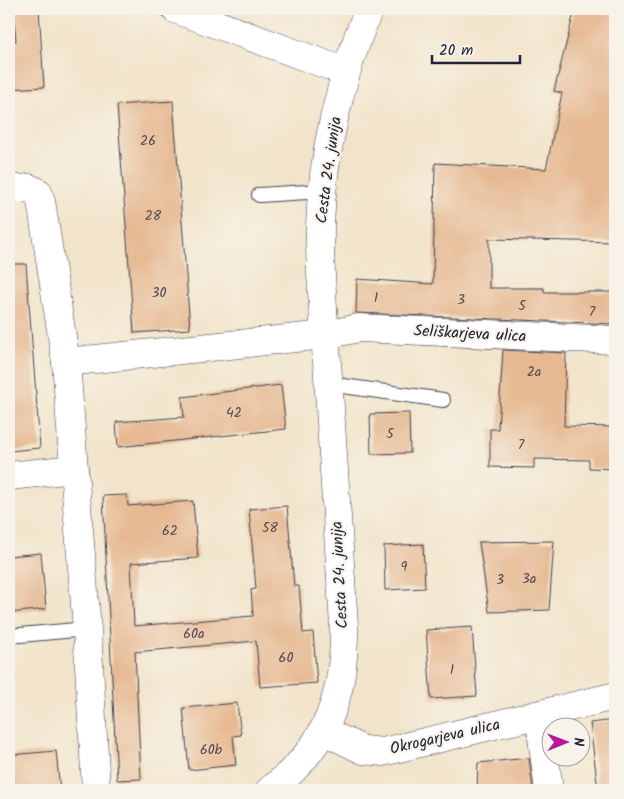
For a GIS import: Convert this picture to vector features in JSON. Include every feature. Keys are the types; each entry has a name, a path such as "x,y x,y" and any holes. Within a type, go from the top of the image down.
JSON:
{"street":[{"path":"175,9 346,72"},
{"name":"Cesta 24. junija","path":"270,790 301,764 324,731 337,698 344,647 320,226 330,141 346,72 369,9"},
{"path":"9,190 29,188 38,192 66,362 87,629 96,790"},
{"name":"Seliškarjeva ulica","path":"325,335 359,328 615,340"},
{"path":"66,362 325,335"},
{"path":"9,476 74,468"},
{"name":"Okrogarjeva ulica","path":"324,731 363,750 384,752 615,696"},
{"path":"540,715 549,790"}],"lane":[{"path":"259,195 323,191"},
{"path":"328,384 443,400"},
{"path":"9,636 87,629"}],"building":[{"path":"13,9 39,9 44,87 9,89 9,41 16,41"},
{"path":"575,9 615,9 615,242 489,239 489,288 544,288 544,292 614,292 613,324 356,313 357,279 433,284 435,163 546,169 562,93 554,91"},
{"path":"173,101 190,329 134,333 117,105"},
{"path":"9,264 26,264 40,448 9,451"},
{"path":"503,350 566,353 564,426 615,427 615,469 589,468 589,460 534,459 534,468 490,467 490,429 498,429"},
{"path":"281,385 286,429 118,447 116,422 184,417 182,397"},
{"path":"409,413 410,453 371,454 370,414"},
{"path":"127,495 128,506 193,501 198,558 131,563 134,626 253,616 251,590 256,589 249,509 287,506 294,586 299,586 303,633 313,632 317,683 260,687 256,641 135,652 141,779 117,780 103,496"},
{"path":"554,541 549,610 489,612 479,542"},
{"path":"423,544 425,588 385,590 384,546"},
{"path":"41,553 46,609 9,613 9,556"},
{"path":"472,627 477,696 431,699 426,630"},
{"path":"237,703 241,735 233,736 236,765 189,770 183,708"},
{"path":"615,720 615,790 598,790 592,740 592,723"},
{"path":"56,751 60,790 9,790 9,755"},
{"path":"529,758 533,790 477,790 478,763"}]}
